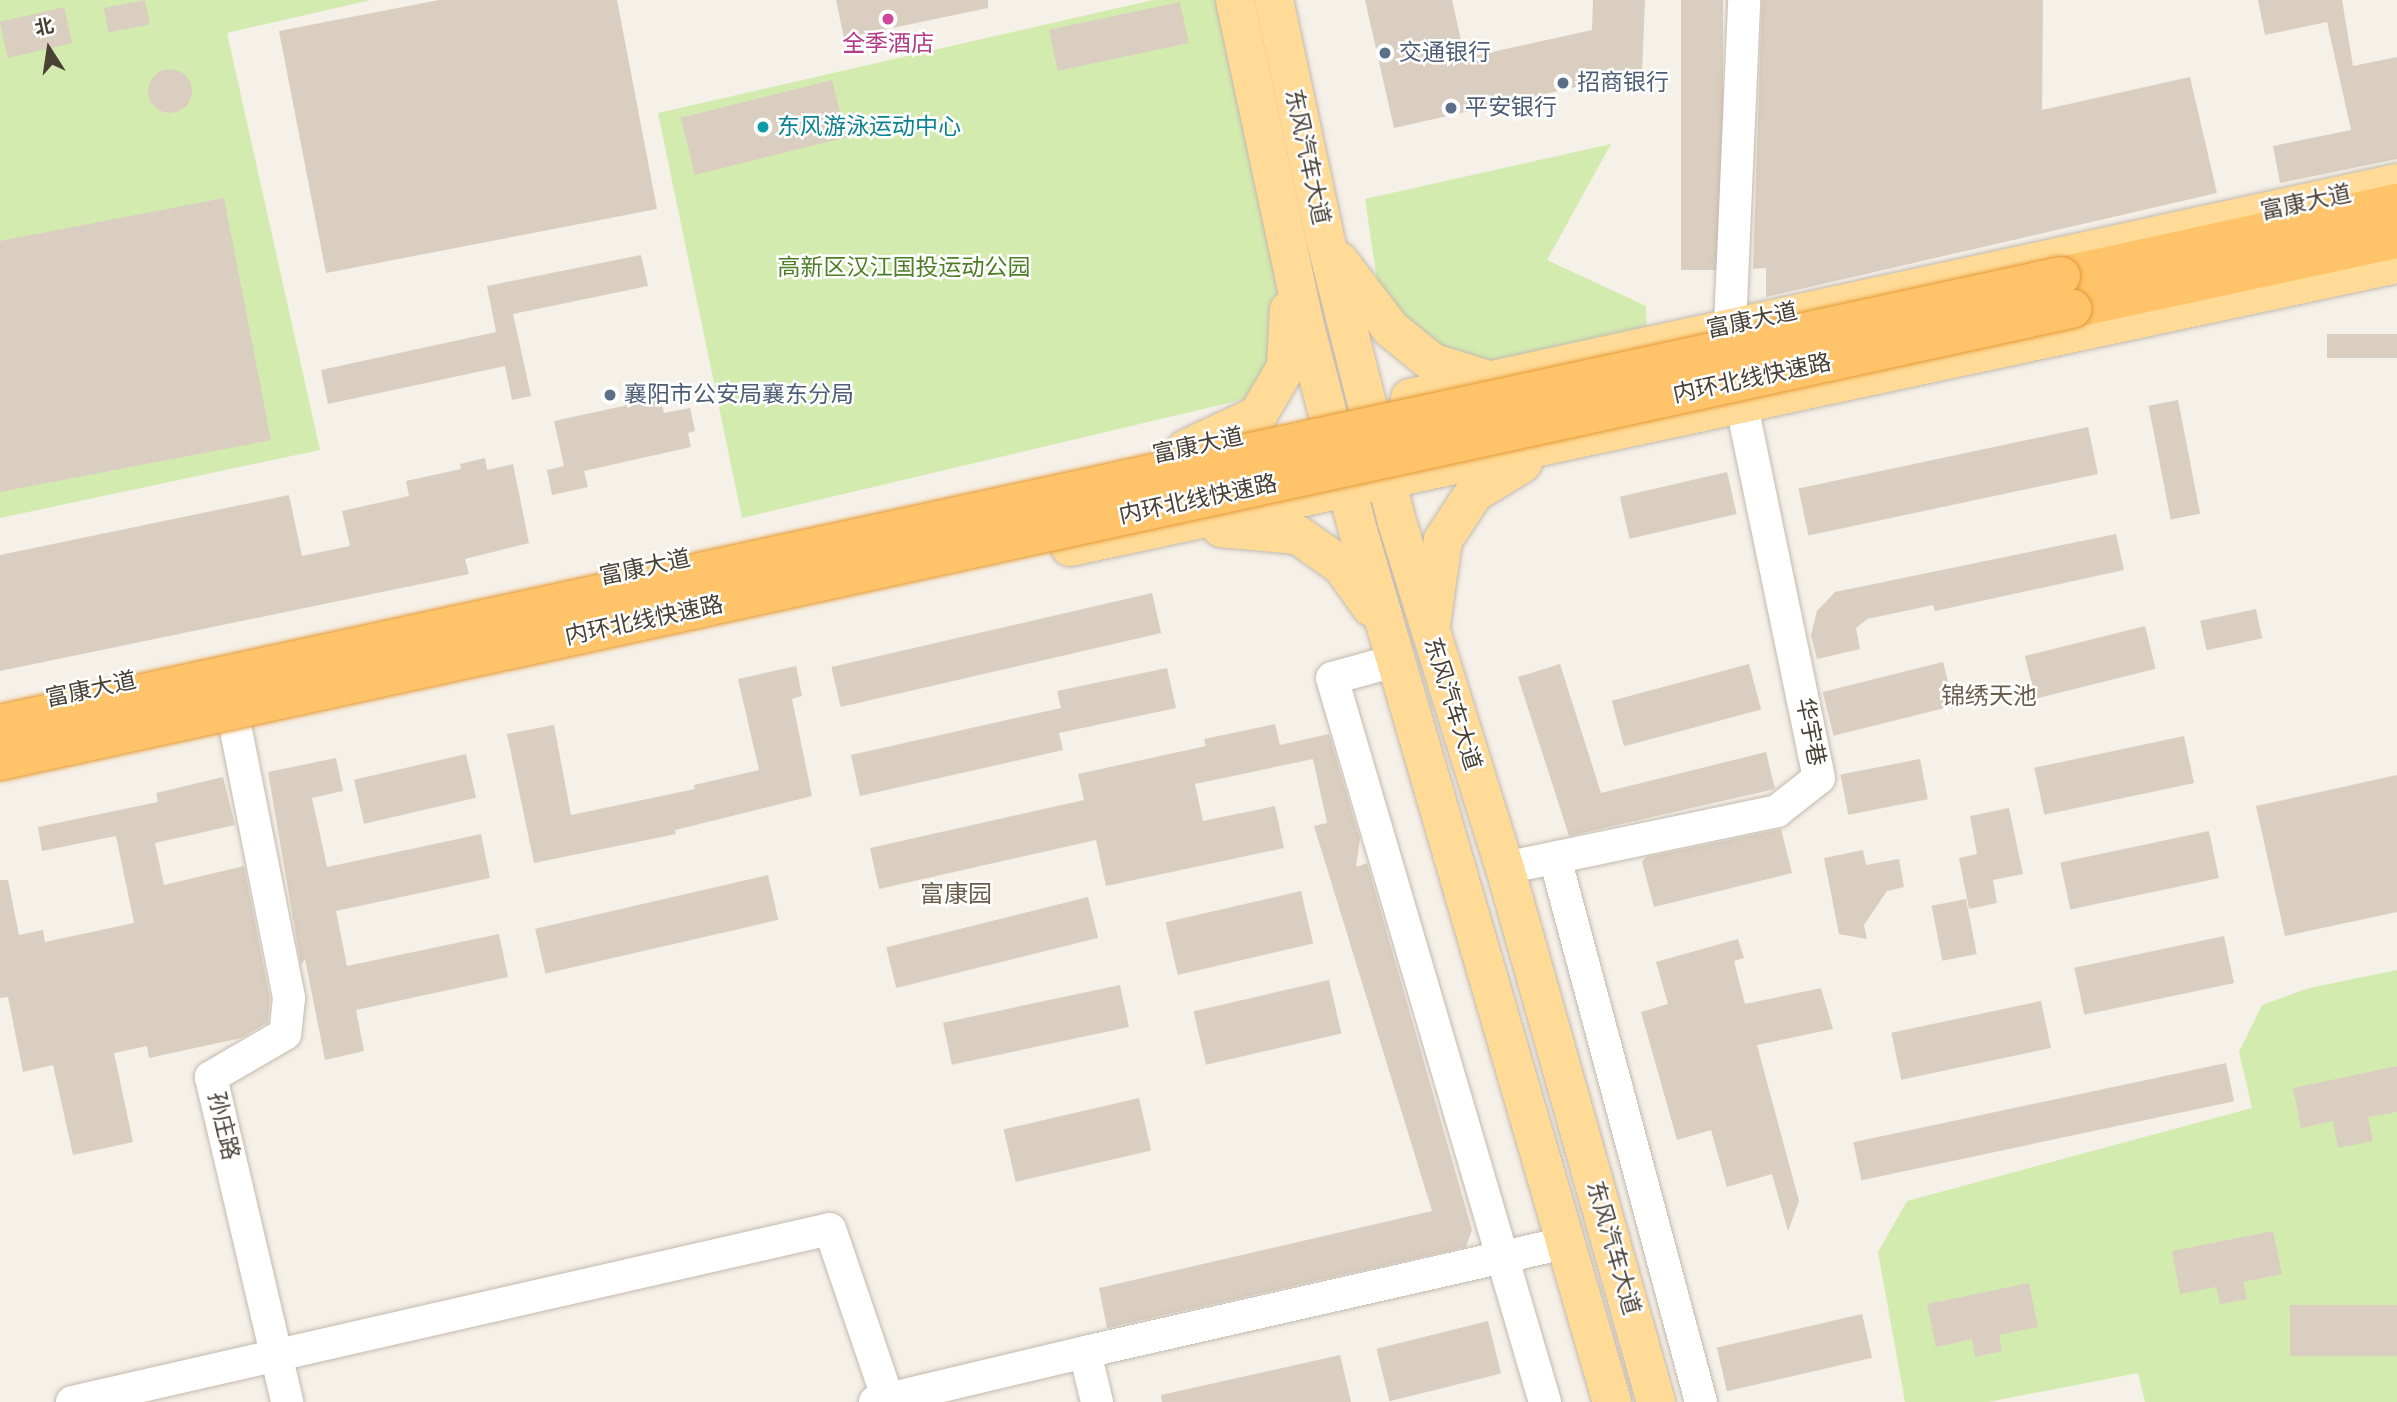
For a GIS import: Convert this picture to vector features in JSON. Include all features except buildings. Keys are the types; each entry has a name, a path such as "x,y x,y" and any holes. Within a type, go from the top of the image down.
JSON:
{"highway":[{"name":"内环北线快速路","path":"0,724 2397,203"},
{"name":"内环北线快速路","path":"0,761 2397,239"}],"main road":[{"name":"东风汽车大道","path":"1235,0 1291,262 1328,417 1612,1402"},
{"name":"东风汽车大道","path":"1274,0 1325,241 1386,482 1430,636 1506,869 1656,1402"},
{"name":"富康大道","path":"0,710 1186,449 1730,326 2397,183"},
{"path":"1325,241 1362,296 1391,329 1433,363 1488,380"},
{"path":"1186,449 1258,415 1286,367 1291,262"},
{"path":"0,777 2397,264"},
{"path":"1430,636 1443,540 1474,493 1550,446"},
{"path":"1180,524 1298,535 1342,566 1394,647"}],"street":[{"path":"1730,326 1744,0"},
{"name":"华宇巷","path":"1506,869 1777,811 1819,778 1741,403"},
{"path":"1394,647 1332,678 1545,1402"},
{"name":"孙庄路","path":"235,725 289,998 285,1034 211,1077 287,1402"},
{"path":"1555,858 1701,1402"},
{"path":"72,1402 830,1229 881,1400 1565,1243"},
{"path":"1085,1352 1097,1402"}],"green space":[{"path":"0,0 371,0 227,33 320,450 0,518"},
{"name":"高新区汉江国投运动公园","path":"1153,0 1235,0 1318,382 742,518 658,113"},
{"path":"1611,144 1547,260 1646,306 1647,344 1481,367 1395,321 1377,281 1365,199"},
{"path":"2397,970 2397,1402 2145,1402 2138,1373 1988,1402 1905,1402 1878,1252 1907,1201 2252,1108 2239,1052 2262,1005 2309,988"}],"place":[{"name":"全季酒店","path":"888,19"},
{"name":"交通银行","path":"1385,53"},
{"name":"招商银行","path":"1563,83"},
{"name":"平安银行","path":"1451,108"},
{"name":"东风游泳运动中心","path":"763,127"},
{"name":"襄阳市公安局襄东分局","path":"610,395"}],"district":[{"name":"锦绣天池","path":"1989,697"},
{"name":"富康园","path":"956,895"}]}
